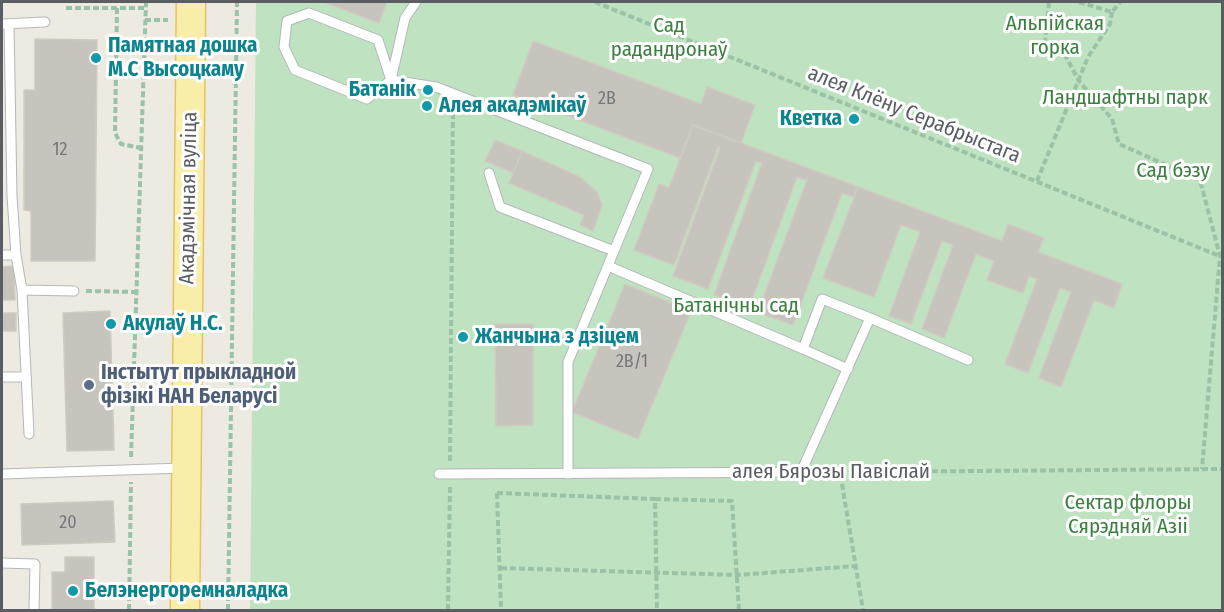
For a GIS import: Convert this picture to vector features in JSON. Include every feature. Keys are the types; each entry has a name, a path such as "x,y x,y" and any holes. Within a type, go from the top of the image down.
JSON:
{"main road":[{"name":"Акадэмічная вуліца","path":"185,610 191,2"}],"lane":[{"path":"391,80 378,40 309,13 287,21 284,47 295,70 367,99 391,80 405,18 416,2"},
{"path":"29,434 22,290 7,196 5,24 45,22"},
{"path":"391,80 436,87 648,168 568,362 568,474"},
{"path":"489,173 500,207 614,252"},
{"path":"2,255 16,255"},
{"path":"608,266 848,369"},
{"path":"22,290 74,291"},
{"path":"803,349 822,298 968,360"},
{"path":"801,472 870,318"},
{"path":"2,377 26,376"},
{"path":"2,474 187,468"},
{"name":"алея Бярозы Павіслай","path":"440,474 840,472"},
{"path":"2,563 35,564 34,610"}],"path":[{"path":"129,610 131,470 146,2"},
{"path":"228,610 237,2"},
{"name":"алея Клёну Серабрыстага","path":"595,2 1221,257"},
{"path":"1049,2 1045,42 1065,55 1079,81 1112,119 1119,144 1200,180 1221,257 1202,469"},
{"path":"1079,2 1112,12"},
{"path":"1037,182 1088,57 1110,24 1112,12 1120,2"},
{"path":"66,8 145,8"},
{"path":"117,8 115,133 121,144 141,148"},
{"path":"448,610 453,93"},
{"path":"74,291 136,292"},
{"name":"алея Бярозы Павіслай","path":"840,472 1222,469"},
{"path":"840,472 863,610"},
{"path":"496,474 501,610"},
{"path":"497,493 732,501 739,610"},
{"path":"655,499 657,610"},
{"path":"501,568 738,575 855,566"}],"green space":[{"name":"Батанічны сад","path":"256,2 1222,2 1222,610 250,610"}],"building":[{"path":"324,2 387,2 379,23"},
{"path":"35,39 97,40 95,261 31,261 31,211 24,210 24,90 35,90"},
{"path":"533,41 701,104 707,87 755,105 741,143 693,125 680,158 513,95"},
{"path":"693,125 858,187 853,197 842,193 793,325 758,312 807,180 797,177 749,308 714,295 762,163 756,161 708,289 673,276 720,148 718,147 674,265 634,250 659,184 669,188"},
{"path":"495,140 522,151 513,173 485,161"},
{"path":"522,151 580,177 597,192 602,205 593,231 580,225 584,215 509,183"},
{"path":"858,187 1002,241 1008,224 1044,238 1038,252 1122,284 1114,308 1094,300 1061,387 1039,378 1071,292 1060,288 1028,373 1005,364 1037,279 1029,276 1023,293 987,280 994,261 976,254 944,338 922,329 953,245 942,241 911,324 889,316 920,232 901,225 874,297 823,278"},
{"path":"14,266 15,300 2,300 2,267"},
{"path":"625,284 691,311 638,439 572,412"},
{"name":"Інстытут прыкладной фізікі НАН Беларусі","path":"110,311 114,450 67,451 63,313"},
{"path":"2,313 16,313 16,331 2,331"},
{"path":"495,324 533,324 533,425 496,426"},
{"path":"113,501 115,542 22,545 21,504"},
{"name":"Белэнергоремналадка","path":"65,557 94,557 94,610 52,610 52,572 65,572"}],"place":[{"name":"Памятная дошка М.С Высоцкаму","path":"96,58"},
{"name":"Батанік","path":"428,90"},
{"name":"Алея акадэмікаў","path":"427,106"},
{"name":"Кветка","path":"854,119"},
{"name":"Акулаў Н.С.","path":"111,324"},
{"name":"Жанчына з дзіцем","path":"463,337"},
{"name":"Інстытут прыкладной фізікі НАН Беларусі","path":"89,385"},
{"name":"Белэнергоремналадка","path":"73,591"}],"park label":[{"name":"Альпійская горка","path":"1055,36"},
{"name":"Сад радандронаў","path":"669,38"},
{"name":"Ландшафтны парк","path":"1125,98"},
{"name":"Сад бэзу","path":"1173,171"},
{"name":"Сектар флоры Сярэдняй Азіі","path":"1128,515"}]}
